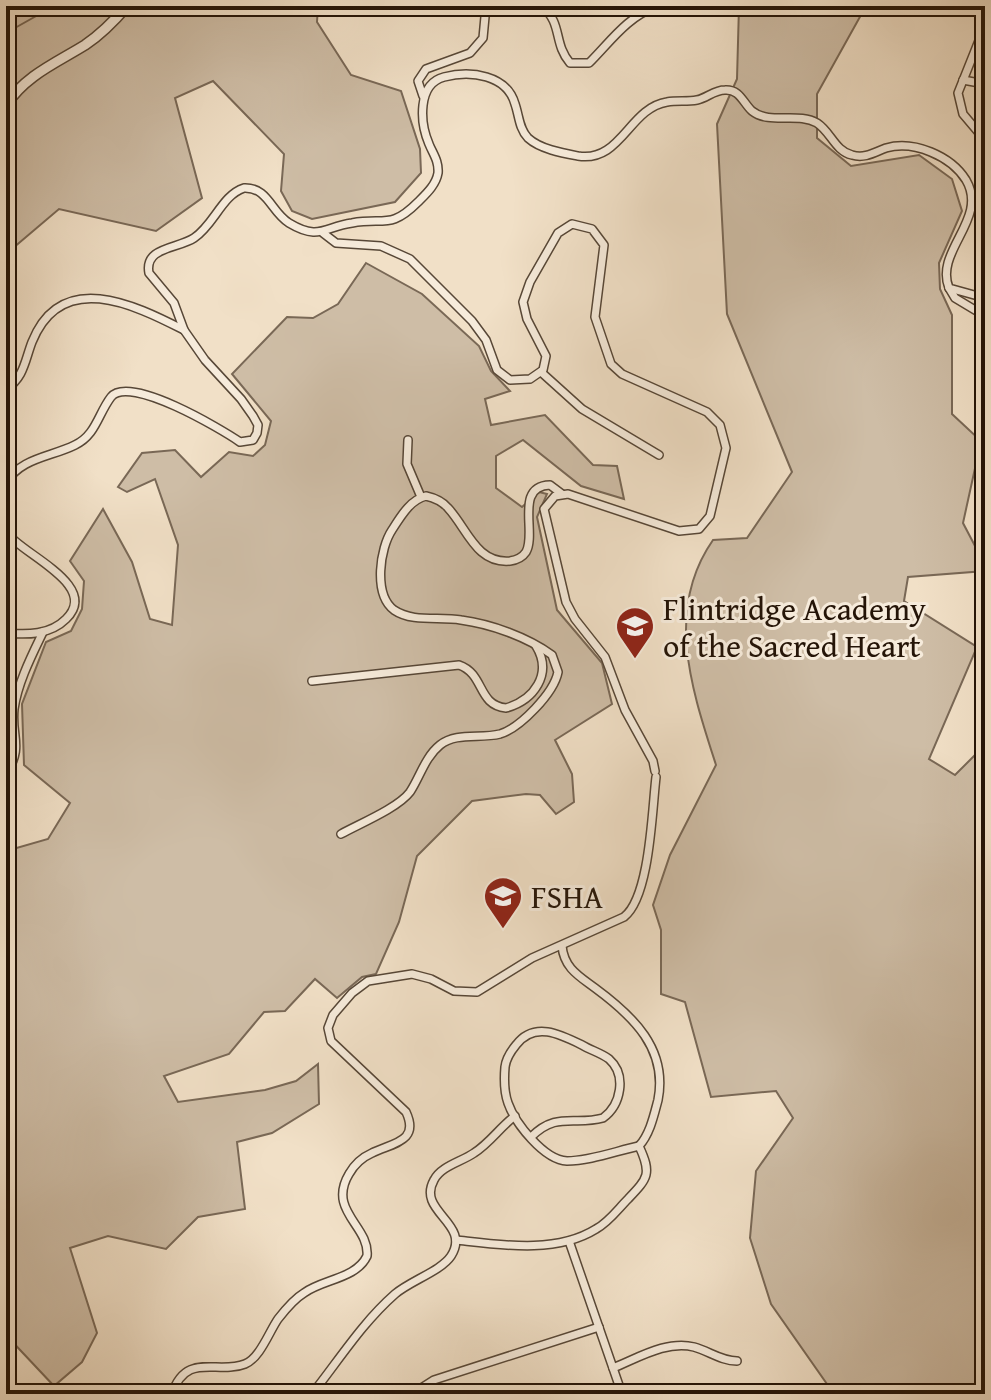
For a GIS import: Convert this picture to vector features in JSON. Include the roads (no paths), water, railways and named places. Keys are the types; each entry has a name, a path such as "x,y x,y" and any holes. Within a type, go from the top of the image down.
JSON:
{"street":[{"path":"6,105 10,93 34,74 89,42 127,6"},
{"path":"6,483 15,470 25,464 69,448 88,436 110,398 122,391 148,395 208,421 240,442 253,440 258,425 253,416 184,330 174,303 149,273 147,265 150,258 201,233 237,190 251,188 259,191 289,223 306,231 323,233 353,222 384,223 408,212 431,188 438,163 426,131 418,81 426,69 470,53 483,38 486,6"},
{"path":"542,6 558,25 559,51 570,63 589,63 623,26 642,11 657,6"},
{"path":"980,6 984,28 958,93 963,114 985,140"},
{"path":"423,99 432,82 441,78 472,75 497,81 511,91 522,131 528,138 550,150 580,156 591,157 610,149 652,107 663,102 700,100 724,90 737,93 753,112 816,123 841,151 851,155 861,157 898,146 923,149 961,172 972,198 967,222 948,263 945,278 955,298 985,316"},
{"path":"963,80 985,84"},
{"path":"323,233 336,243 381,246 410,259 480,332 497,370 510,380 524,381 541,372 546,356 527,319 523,302 530,282 558,233 568,225 584,225 598,233 604,245 595,317 611,364 622,374 707,412 720,425 726,437 710,516 699,529 679,531 562,494 550,485 539,486 529,502 528,547 522,557 509,561 485,556 477,550 445,505 431,497 421,497 408,507 383,546 381,563 384,592 389,605 411,617 459,619 535,644 552,655 558,666 554,687 538,705 505,732 446,741 433,752 405,798 341,834"},
{"path":"949,288 985,298"},
{"path":"6,389 23,373 35,334 44,320 68,300 80,297 122,304 184,330"},
{"path":"541,372 582,409 659,455"},
{"path":"408,440 407,464 421,497"},
{"path":"172,1394 184,1374 198,1367 241,1365 250,1361 274,1324 295,1300 314,1287 358,1268 365,1261 367,1245 345,1206 346,1181 364,1158 402,1141 409,1132 410,1122 406,1112 331,1041 330,1020 352,993 373,979 412,974 431,979 454,991 477,992 516,967 614,923 634,907 642,885 656,774 653,761 625,710 605,657 575,619 566,602 543,515 546,503 562,494"},
{"path":"6,532 15,544 60,575 74,597 74,608 69,617 54,628 43,632 6,633"},
{"path":"6,775 17,751 14,710 43,632"},
{"path":"312,681 459,665 477,677 482,694 489,703 506,708 521,702 542,677 543,662 535,644"},
{"path":"531,1137 556,1120 598,1120 608,1114 616,1104 619,1077 614,1065 602,1055 556,1034 543,1031 527,1035 514,1047 505,1062 505,1092 515,1116 531,1137 546,1153 568,1161 639,1146 649,1128 659,1092 658,1065 651,1042 634,1020 573,972 565,961 562,946"},
{"path":"312,1394 337,1358 395,1294 447,1260 456,1240 452,1226 432,1202 432,1183 440,1171 474,1153 515,1116"},
{"path":"456,1240 534,1245 569,1241 600,1227 643,1185 647,1168 639,1146"},
{"path":"569,1241 622,1394"},
{"path":"412,1394 434,1380 599,1327"},
{"path":"613,1368 679,1345 737,1361"}],"waterway":[{"path":"6,33 54,6"}],"place":[{"name":"Flintridge Academy of the Sacred Heart","path":"635,660"},
{"name":"FSHA","path":"503,930"}]}
